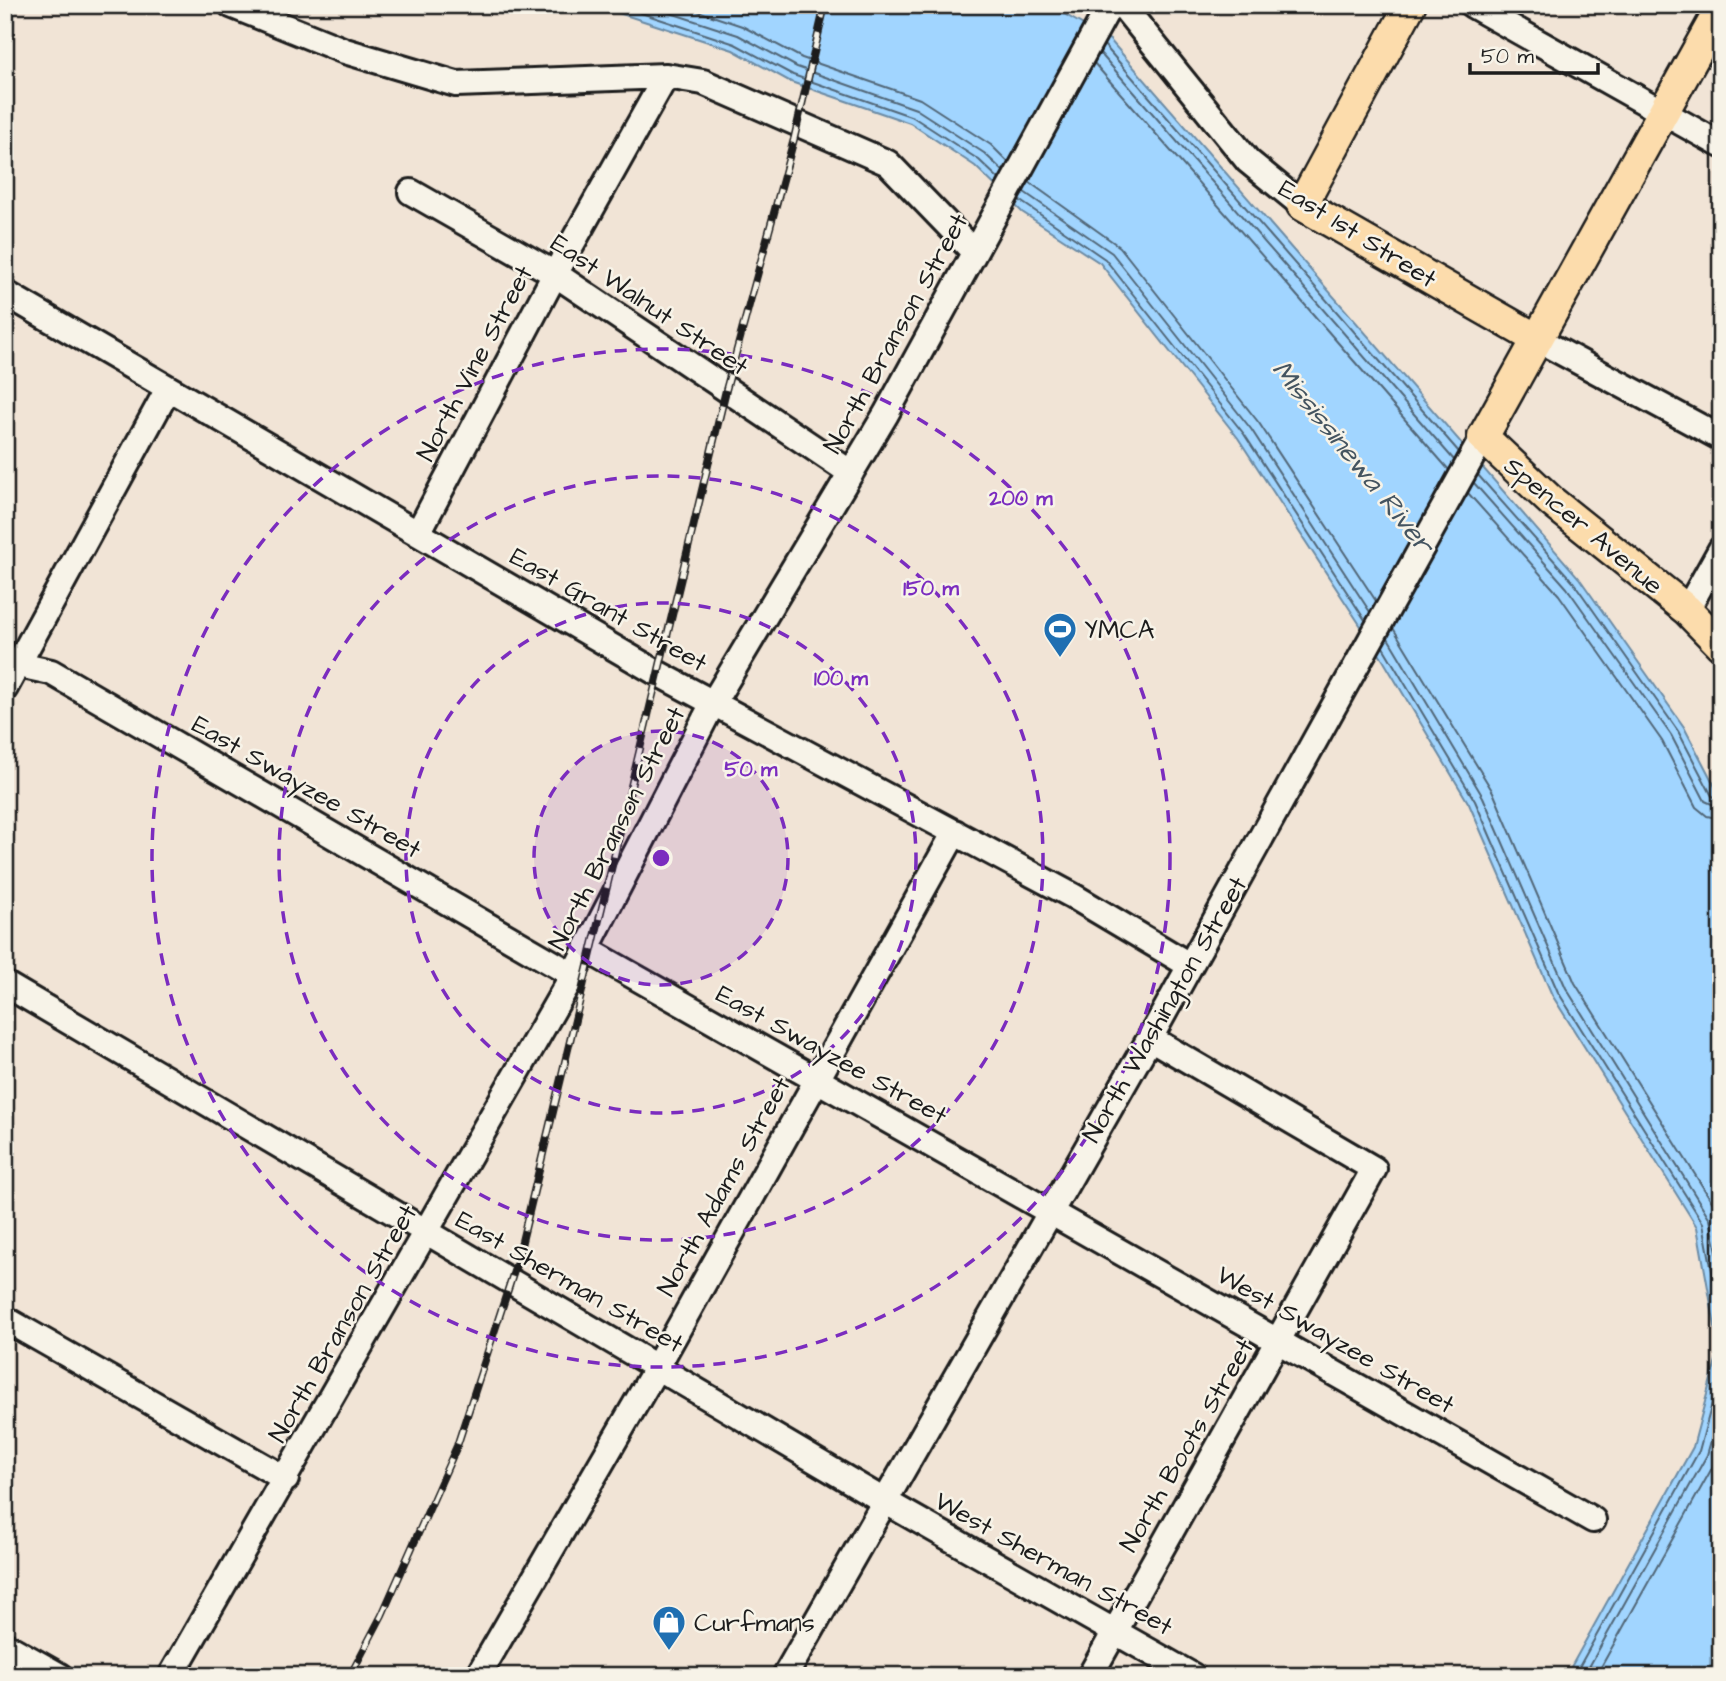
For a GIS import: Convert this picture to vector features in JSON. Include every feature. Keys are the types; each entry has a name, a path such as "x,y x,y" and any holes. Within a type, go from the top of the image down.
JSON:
{"main road":[{"path":"1301,205 1410,5"},
{"name":"North Washington Street","path":"1483,437 1535,338 1721,8"},
{"name":"East 1st Street","path":"1301,205 1535,338"},
{"name":"Spencer Avenue","path":"1483,437 1561,510 1688,610 1721,645"}],"street":[{"path":"231,5 345,51 456,83 666,76 703,82 888,163 974,252"},
{"path":"1472,5 1721,145"},
{"name":"East 1st Street","path":"1111,10 1248,161 1301,205"},
{"name":"North Branson Street","path":"172,1676 573,975 713,703 886,414 1111,10"},
{"name":"North Vine Street","path":"418,533 555,274 666,76"},
{"name":"East Walnut Street","path":"411,192 555,274 851,473"},
{"name":"East Grant Street","path":"5,293 713,703 1073,895 1189,965"},
{"path":"1535,338 1721,438"},
{"path":"5,688 12,663 168,389"},
{"name":"North Washington Street","path":"785,1676 886,1503 1049,1210 1150,1038 1362,660 1483,437"},
{"path":"1688,610 1721,549"},
{"name":"East Swayzee Street","path":"12,663 51,673 573,975"},
{"name":"North Adams Street","path":"478,1676 657,1367 955,832"},
{"name":"East Swayzee Street","path":"586,949 1049,1210"},
{"name":"East Sherman Street","path":"5,984 886,1503"},
{"name":"North Boots Street","path":"1090,1676 1374,1169 1150,1038"},
{"name":"West Swayzee Street","path":"1049,1210 1593,1520"},
{"path":"5,1320 286,1479"},
{"name":"West Sherman Street","path":"886,1503 1193,1676"},
{"path":"5,1644 60,1676"}],"water":[{"name":"Mississinewa River","path":"594,5 1048,5 1110,40 1579,578 1684,727 1721,798 1721,1676 1566,1676 1693,1447 1719,1349 1697,1227 1552,995 1469,804 1383,660 1238,438 1100,263 1022,212 975,166 910,123 791,82 733,50"}],"railway":[{"path":"350,1676 382,1615 457,1446 517,1262 726,390 794,139 825,5"}],"place":[{"name":"YMCA","path":"1060,659"},
{"name":"Curfmans","path":"669,1652"}]}
